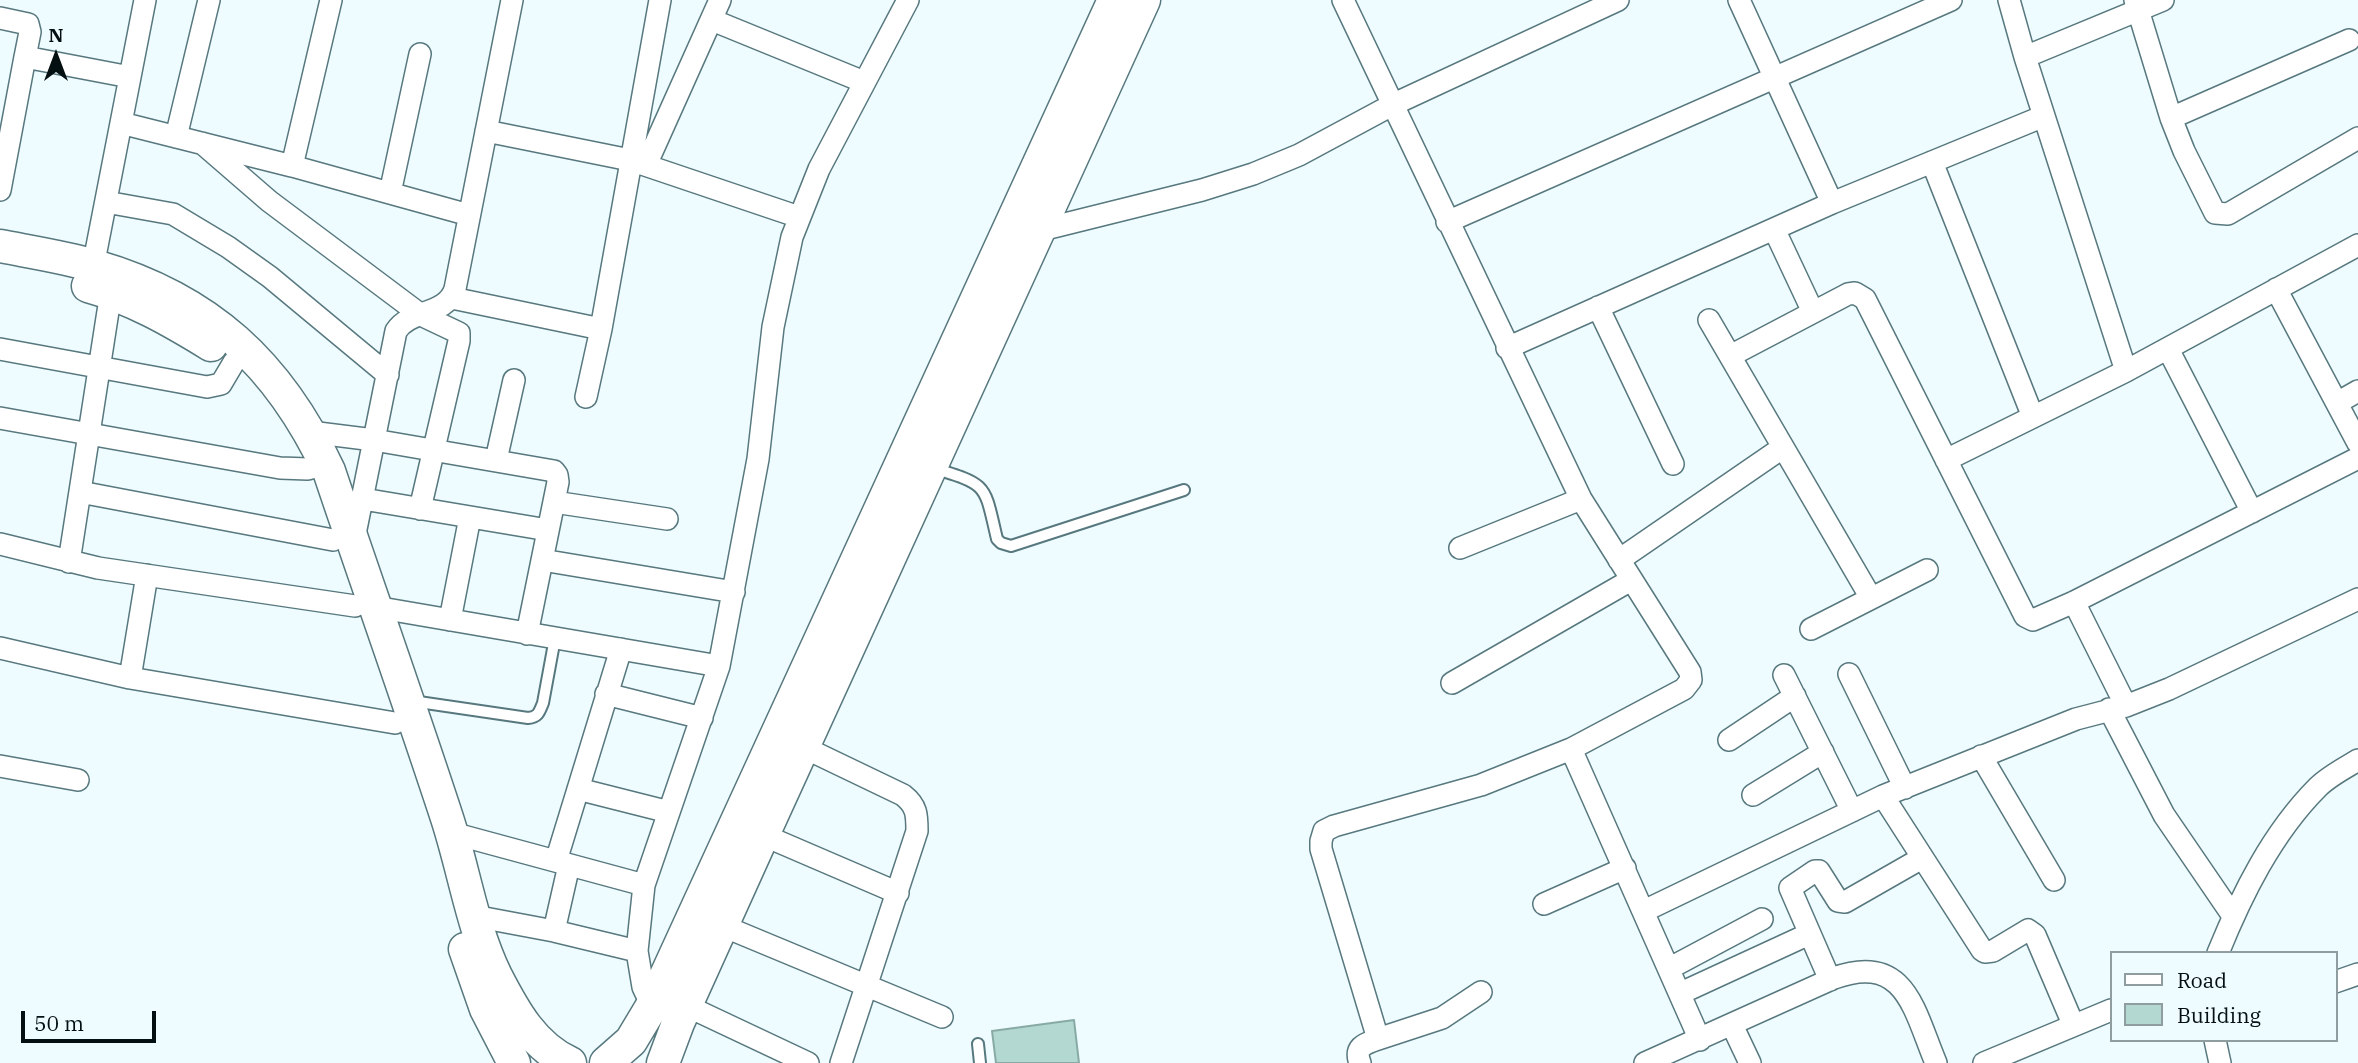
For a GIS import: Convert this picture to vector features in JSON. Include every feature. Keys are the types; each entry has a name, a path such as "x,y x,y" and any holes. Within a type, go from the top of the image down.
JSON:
{"main road":[{"path":"663,1063 678,1023 762,835 930,467 1114,0"},
{"path":"606,1063 631,1041 652,1006 1012,255 1037,231 1144,0"},
{"path":"0,246 98,281 176,323 234,362 317,466"},
{"path":"0,267 98,281 139,281 177,298 214,321 250,352 286,395 310,432 317,466 401,712 452,833 474,916 495,972 514,1010 532,1035 556,1056 570,1063"},
{"path":"401,712 427,819 470,967 485,1009 514,1063"}],"street":[{"path":"69,562 99,368 98,281 106,202 145,0"},
{"path":"176,137 209,0"},
{"path":"292,166 331,0"},
{"path":"80,492 343,540 363,499 396,331 408,320 452,298 512,0"},
{"path":"586,397 638,163 660,0"},
{"path":"638,163 720,0"},
{"path":"652,1006 643,987 637,951 645,885 719,666 758,459 773,327 784,271 799,217 819,169 908,0"},
{"path":"1343,0 1581,499 1688,667 1691,680 1684,689 1571,749 1481,785 1324,831 1321,849 1378,1039"},
{"path":"1037,231 1202,190 1253,174 1299,155 1392,106 1618,0"},
{"path":"1738,0 1832,203"},
{"path":"1447,222 1951,0"},
{"path":"2010,0 2025,57 2126,371"},
{"path":"2025,57 2136,5 2163,0"},
{"path":"2136,5 2171,118 2215,214 2228,214 2358,138"},
{"path":"0,18 28,24 30,33 25,57 10,83 0,190"},
{"path":"712,20 864,82"},
{"path":"2171,118 2349,40"},
{"path":"390,193 419,54"},
{"path":"25,57 130,77"},
{"path":"1507,348 1832,203 2044,116"},
{"path":"121,123 292,166 469,215"},
{"path":"486,131 638,163 799,217"},
{"path":"202,144 269,201 421,315 454,329 459,337 420,509"},
{"path":"1932,162 2033,418"},
{"path":"106,202 173,214 228,247 270,276 388,375"},
{"path":"1774,229 1813,312"},
{"path":"1946,460 2126,371 2358,245"},
{"path":"2276,289 2358,443"},
{"path":"1730,356 1848,294 1855,293 1865,299 2025,615 2033,620 2074,602 2358,458"},
{"path":"452,298 601,329"},
{"path":"1598,307 1673,464"},
{"path":"1709,320 1871,598"},
{"path":"0,349 207,387 221,384 234,362"},
{"path":"2168,349 2252,512"},
{"path":"496,460 514,380"},
{"path":"2337,403 2358,391"},
{"path":"0,418 280,468 317,466"},
{"path":"310,432 374,440 554,471 558,482 527,634"},
{"path":"1619,560 1782,448"},
{"path":"363,499 548,530"},
{"path":"1460,548 1581,499"},
{"path":"554,502 667,519"},
{"path":"450,620 470,517"},
{"path":"0,544 69,562 365,606 719,666"},
{"path":"542,561 734,592"},
{"path":"1811,629 1927,570"},
{"path":"131,678 147,575"},
{"path":"1452,683 1631,580"},
{"path":"1644,911 1883,796 2077,719 2117,708 2201,675 2358,599"},
{"path":"2074,602 2164,815 2233,916"},
{"path":"0,648 131,678 401,712"},
{"path":"554,931 563,863 578,789 621,649"},
{"path":"1849,674 1905,788"},
{"path":"1784,675 1852,811"},
{"path":"606,694 702,718"},
{"path":"1729,740 1795,696"},
{"path":"803,747 904,795 912,802 917,814 917,831 841,1063"},
{"path":"1571,749 1700,1040"},
{"path":"1753,795 1823,752"},
{"path":"1982,756 2054,880"},
{"path":"2219,951 2233,916 2259,866 2290,818 2320,785 2358,760"},
{"path":"0,766 78,780"},
{"path":"578,789 669,812"},
{"path":"1883,796 1985,952 1993,951 2024,932 2032,931 2073,1024"},
{"path":"452,833 645,885"},
{"path":"762,835 898,893"},
{"path":"1829,980 1790,888 1819,871 1838,901 1845,902 1922,858"},
{"path":"1544,904 1625,868"},
{"path":"474,916 554,931 637,951"},
{"path":"1670,968 1762,919"},
{"path":"723,926 942,1017"},
{"path":"1681,993 1809,934"},
{"path":"1652,1062 1829,980 1853,971 1870,970 1888,975 1901,987 1936,1063"},
{"path":"2337,981 2358,974"},
{"path":"1360,1063 1357,1053 1364,1044 1442,1018 1481,992"},
{"path":"687,1006 808,1063"},
{"path":"1984,1063 2110,1010"},
{"path":"1732,1025 1750,1063"},
{"path":"2215,1042 2220,1063"}],"lane":[{"path":"930,467 968,478 983,490 997,539 1005,545 1184,490"},
{"path":"401,712 535,717 540,713 555,638"},
{"path":"978,1044 979,1063"}],"building":[{"path":"1074,1020 1079,1063 996,1063 992,1031"}]}
